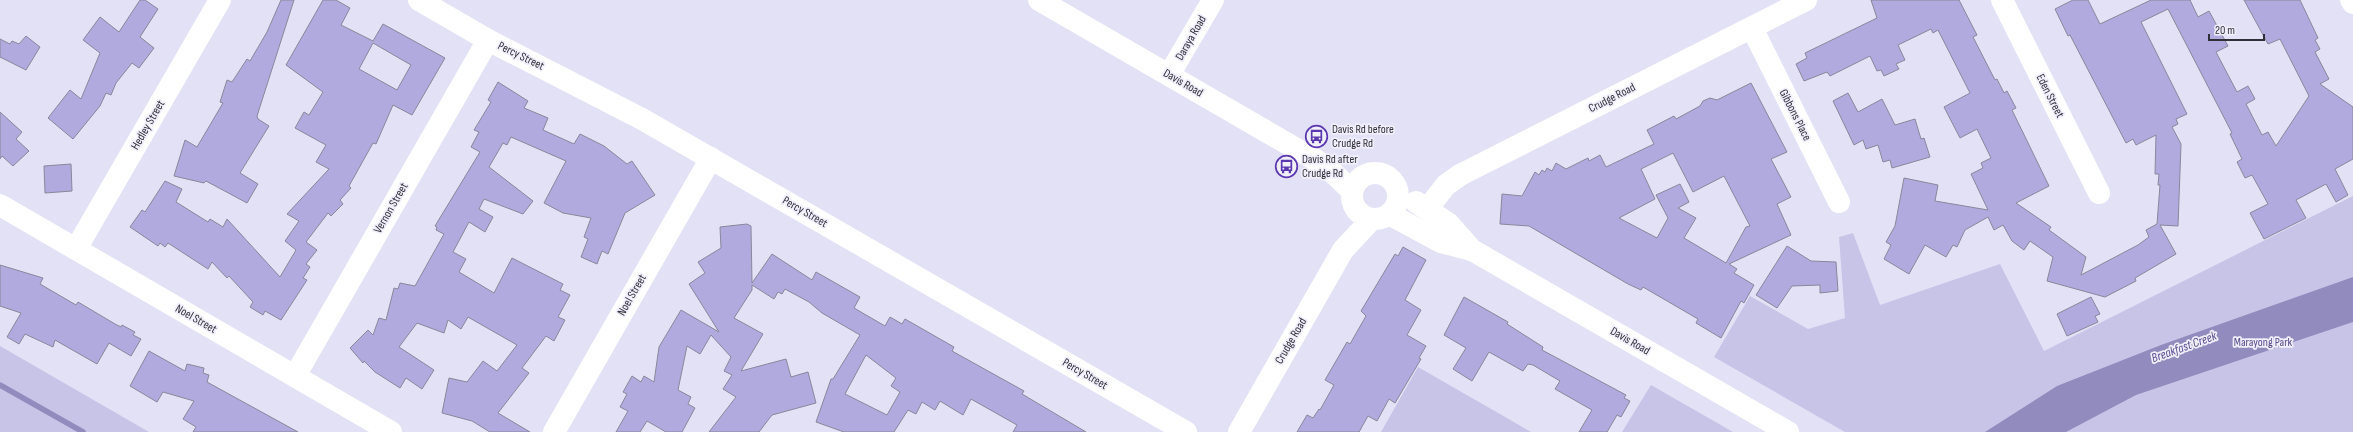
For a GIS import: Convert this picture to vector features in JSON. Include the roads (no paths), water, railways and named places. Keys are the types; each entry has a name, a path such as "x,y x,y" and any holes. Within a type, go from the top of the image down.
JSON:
{"street":[{"name":"Hedley Street","path":"76,250 220,0"},
{"name":"Percy Street","path":"419,0 488,40 580,85 711,158 1186,432"},
{"name":"Davis Road","path":"1039,0 1326,166 1366,174"},
{"name":"Daraya Road","path":"1169,75 1212,0"},
{"name":"Crudge Road","path":"1427,209 1446,185 1460,175 1806,0"},
{"name":"Eden Street","path":"2002,0 2099,193"},
{"name":"Gibbons Place","path":"1752,28 1839,202"},
{"name":"Vernon Street","path":"295,376 488,40"},
{"name":"Noel Street","path":"554,432 711,158"},
{"name":"Davis Road","path":"1326,166 1353,199"},
{"path":"1382,173 1392,180 1398,190 1396,205 1381,216 1358,213 1353,199 1360,178 1366,174 1382,173"},
{"name":"Davis Road","path":"1398,190 1449,224 1472,250"},
{"name":"Crudge Road","path":"1343,250 1353,199"},
{"name":"Noel Street","path":"0,205 391,432"},
{"name":"Davis Road","path":"1381,216 1442,242 1472,250 1788,432"},
{"name":"Crudge Road","path":"1239,432 1343,250 1381,216"}],"water":[{"name":"Breakfast Creek","path":"2353,277 2353,322 2136,395 2066,432 1985,432 2057,386 2161,345"}],"waterway":[{"path":"0,385 83,432"}],"place":[{"name":"Davis Rd before Crudge Rd","path":"1317,136"},
{"name":"Davis Rd after Crudge Rd","path":"1286,166"}],"park label":[{"name":"Marayong Park","path":"2263,342"}]}
